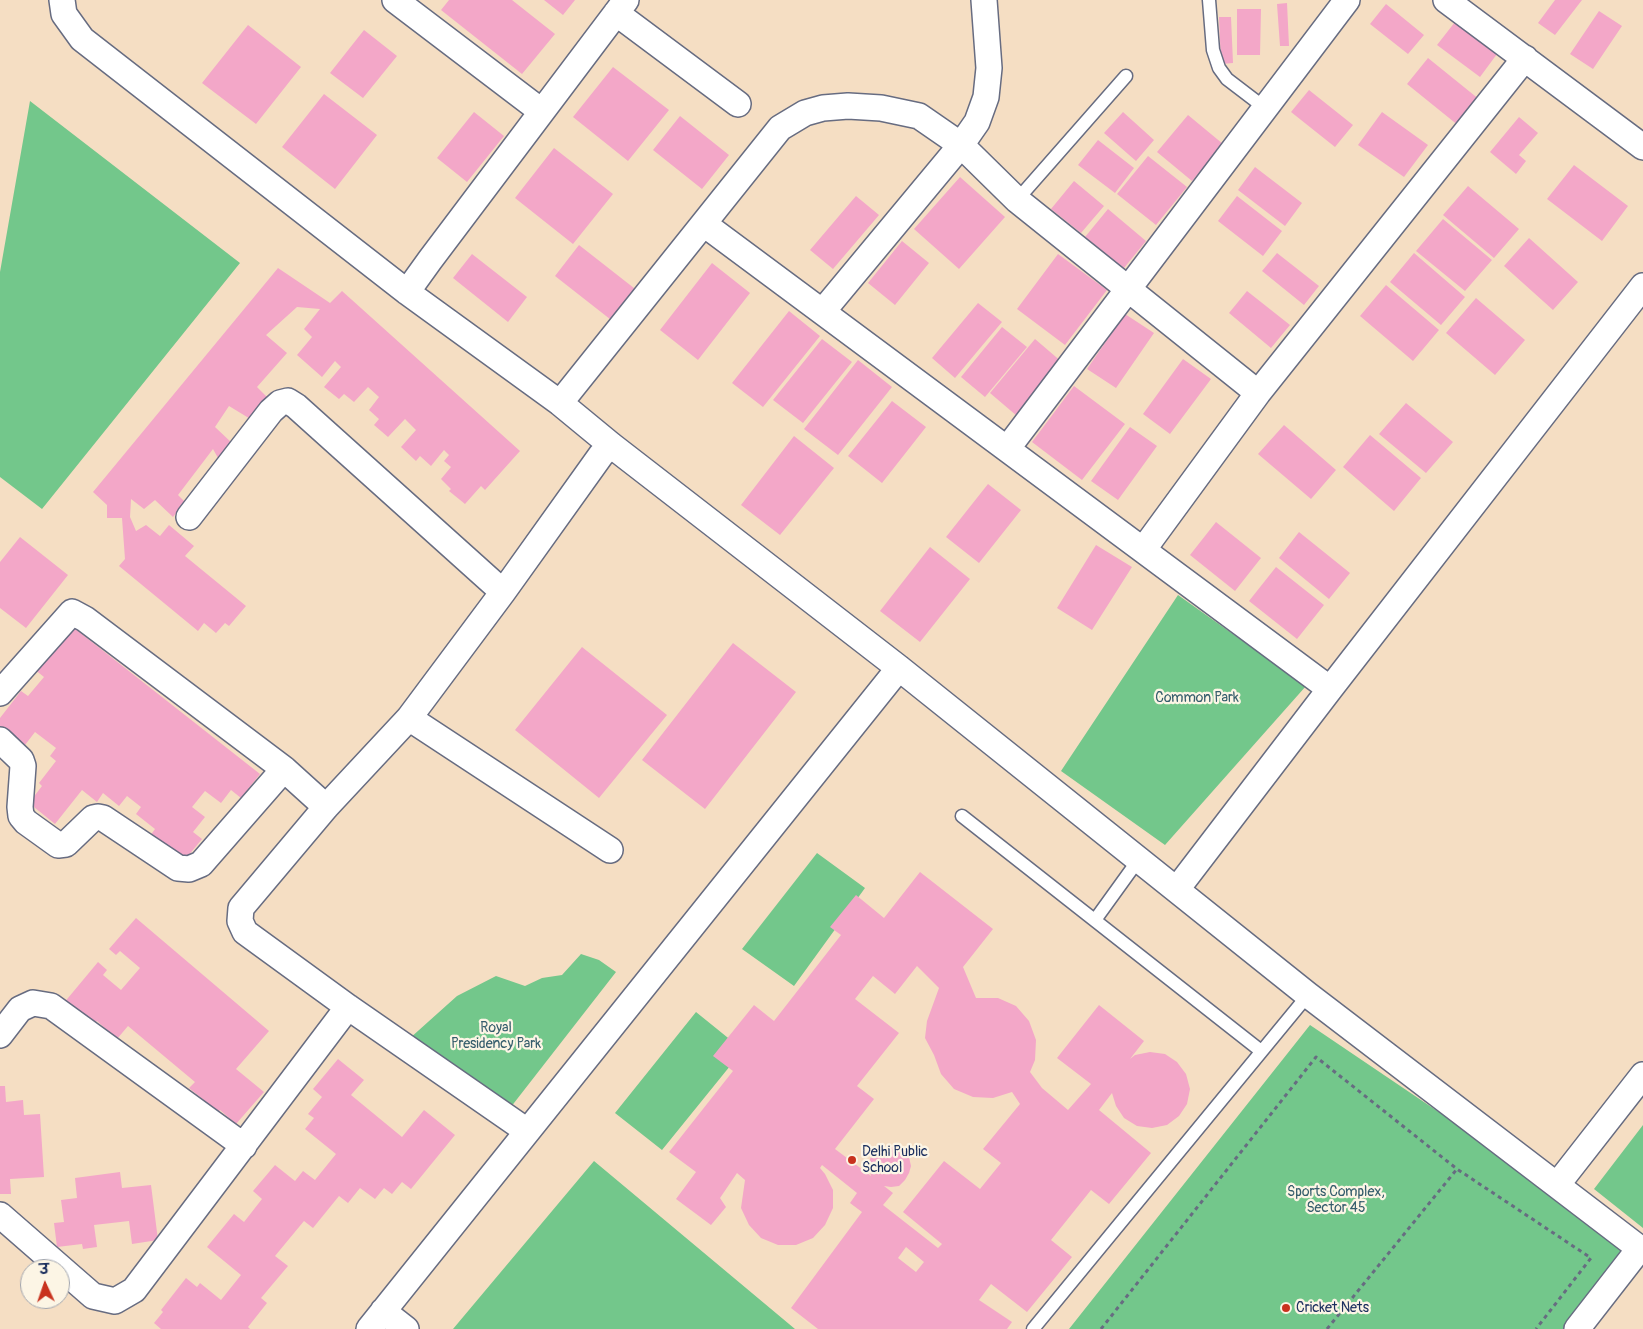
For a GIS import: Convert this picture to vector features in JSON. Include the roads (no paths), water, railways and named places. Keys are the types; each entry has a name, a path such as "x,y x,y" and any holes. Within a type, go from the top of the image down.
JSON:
{"street":[{"path":"62,0 64,14 82,39 407,292 560,403 899,668 1308,995 1641,1250 1577,1329"},
{"path":"395,0 541,111"},
{"path":"823,312 977,122 986,97 989,68 984,0"},
{"path":"1007,448 1347,0"},
{"path":"1446,0 1643,147"},
{"path":"407,292 621,6 738,104"},
{"path":"1143,550 1258,393 1525,58"},
{"path":"560,403 780,128 805,113 823,108 848,106 882,108 919,116 961,144 1017,200 1258,393"},
{"path":"704,224 1330,689"},
{"path":"1176,889 1643,286"},
{"path":"189,517 271,411 280,403 288,402 296,406 503,592"},
{"path":"527,1131 348,1007 245,932 240,921 242,908 326,807 410,718 601,455 611,444"},
{"path":"0,693 72,612 85,619 284,769 326,807"},
{"path":"406,1329 376,1320 899,668"},
{"path":"410,718 610,850"},
{"path":"0,740 21,760 23,766 20,807 21,816 26,822 58,845 66,844 93,818 103,818 178,868 188,869 201,864 284,769"},
{"path":"0,1035 20,1009 33,1003 51,1006 244,1146"},
{"path":"0,1215 93,1296 115,1301 134,1290 348,1007"},
{"path":"1556,1185 1643,1075"}],"lane":[{"path":"1208,0 1213,50 1219,68 1227,79 1265,108"},
{"path":"1017,200 1126,76"},
{"path":"962,816 1261,1051"},
{"path":"1095,920 1140,859"},
{"path":"1033,1329 1308,995"}],"place":[{"name":"Delhi Public School","path":"852,1160"},
{"name":"Cricket Nets","path":"1286,1308"}],"park label":[{"name":"Common Park","path":"1197,698"},
{"name":"Royal Presidency Park","path":"496,1036"},
{"name":"Sports Complex, Sector 45","path":"1336,1200"}]}
